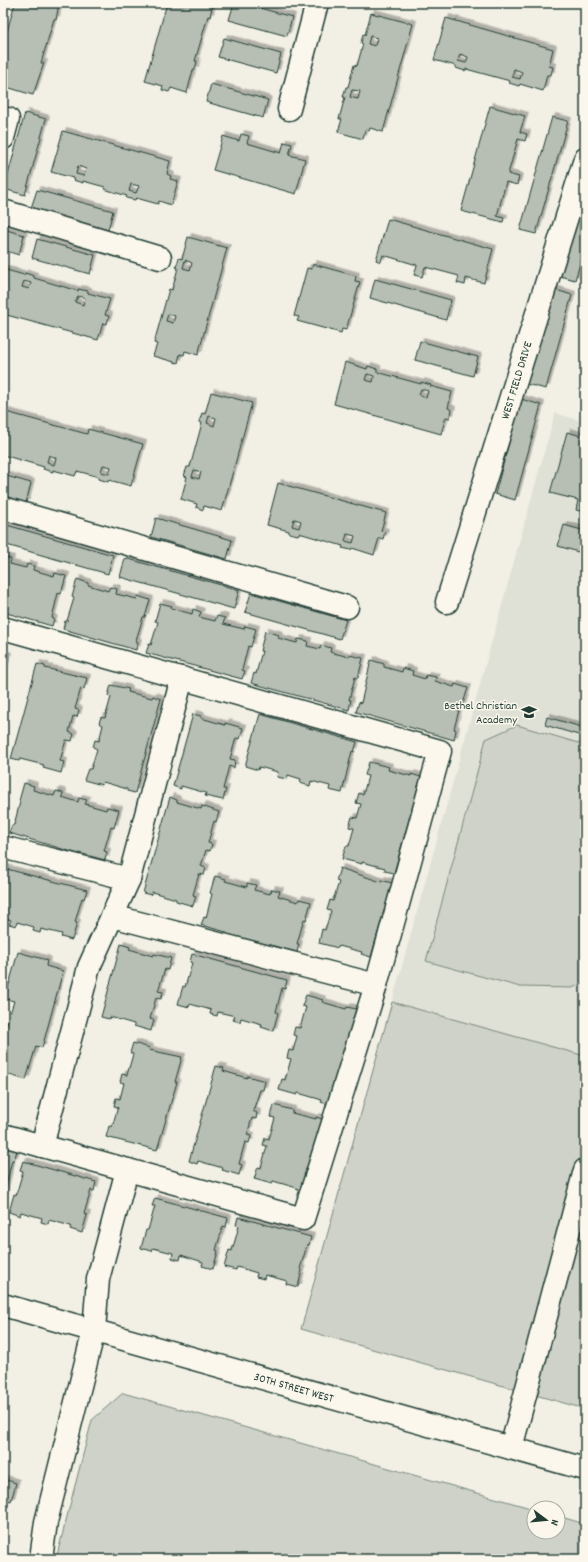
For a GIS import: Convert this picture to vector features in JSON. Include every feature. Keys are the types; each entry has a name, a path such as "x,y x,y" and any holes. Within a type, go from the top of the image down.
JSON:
{"street":[{"path":"289,109 317,3"},
{"name":"WEST FIELD DRIVE","path":"447,602 585,159"},
{"path":"3,211 160,258"},
{"path":"3,508 347,607"},
{"path":"3,628 440,751 376,985 303,1219 3,1135"},
{"path":"42,1146 89,967 130,879 182,678"},
{"path":"6,848 130,879"},
{"path":"112,916 376,985"},
{"path":"42,1559 46,1522 94,1330 98,1279 127,1170"},
{"path":"511,1448 577,1237 584,1174"},
{"name":"30TH STREET WEST","path":"3,1305 585,1469"}],"shaded area":[{"name":"Bethel Christian Academy","path":"555,413 585,422 585,1056 392,1002"},
{"path":"517,725 585,745 585,982 572,988 520,987 426,961 486,739"},
{"path":"392,1002 585,1056 585,1409 301,1329"},
{"path":"123,1393 526,1507 526,1540 566,1540 566,1518 585,1524 585,1559 56,1559 92,1420"}],"building":[{"path":"15,3 59,3 56,20 54,19 41,63 44,63 33,95 3,86 3,45"},
{"path":"167,3 212,3 210,17 208,16 195,61 197,61 195,70 193,70 187,93 171,88 169,92 162,90 163,86 145,81"},
{"path":"234,3 242,3 292,17 287,36 229,20"},
{"path":"371,13 413,24 383,132 370,128 369,131 365,130 363,139 338,132 342,119 339,119 345,97 343,97 346,87 348,87 354,65 357,66 363,44 361,43 363,34 365,35","holes":["370,36 377,38 375,46 368,44","352,90 360,91 358,99 350,97"]},
{"path":"446,18 553,49 549,66 553,67 551,75 547,75 543,91 520,84 519,86 509,83 510,81 466,69 465,71 456,68 456,66 434,60","holes":["460,54 468,57 466,63 458,61","514,69 522,72 520,79 512,77"]},
{"path":"224,38 281,54 276,73 218,57"},
{"path":"211,84 268,100 263,118 206,102"},
{"path":"490,106 525,116 520,132 527,134 525,141 518,139 508,174 519,177 517,185 506,182 497,216 504,218 503,222 461,211"},
{"path":"25,113 46,119 25,195 4,189"},
{"path":"552,117 568,121 536,234 520,230"},
{"path":"63,131 170,161 167,174 171,176 170,179 178,181 171,205 159,201 158,204 136,198 135,200 126,198 127,196 104,189 105,187 83,181 83,183 73,180 73,178 51,172","holes":["78,166 86,169 84,176 76,174","131,184 139,186 136,193 129,191"]},
{"path":"241,134 249,136 247,143 281,153 284,142 292,144 289,155 305,159 296,194 213,170 223,136 239,141"},
{"path":"585,180 585,247 575,280 556,275"},
{"path":"37,190 113,211 108,230 31,208"},
{"path":"388,219 493,249 484,283 466,278 465,285 457,283 459,276 425,267 422,277 414,275 417,265 383,255 381,262 376,260"},
{"path":"3,229 24,235 19,255 3,250"},
{"path":"188,237 227,248 198,355 185,351 184,355 180,354 178,363 153,356 157,344 154,343 169,289 172,290 179,258 182,259","holes":["185,260 192,263 190,270 183,268","168,314 175,316 173,323 166,321"]},
{"path":"37,239 95,255 90,274 32,258"},
{"path":"313,264 356,276 355,281 360,282 346,330 342,329 341,333 297,321 299,317 294,316 307,268 312,269"},
{"path":"3,269 24,275 25,273 34,276 34,278 78,291 78,289 88,291 88,293 110,299 105,315 109,316 107,324 103,323 98,340 3,314","holes":["24,281 31,283 29,289 22,287","78,296 85,298 83,305 75,302"]},
{"path":"375,279 451,300 446,320 370,298"},
{"path":"553,289 572,295 546,389 526,384"},
{"path":"420,341 478,357 473,376 415,360"},
{"path":"345,362 367,369 368,366 377,369 377,372 421,384 421,382 452,392 448,408 452,410 450,418 446,417 441,434 334,404","holes":["367,374 374,376 373,382 365,380","421,389 428,391 426,398 419,395"]},
{"path":"211,392 252,403 222,511 204,506 203,510 196,507 197,504 181,499 187,477 184,476 187,467 190,467 202,423 199,422 202,413 205,414","holes":["209,416 216,418 214,426 207,423","194,470 201,472 199,479 192,477"]},
{"path":"521,399 541,405 515,500 495,494"},
{"path":"6,412 87,434 88,429 143,444 131,486 109,480 108,482 99,479 99,477 77,471 75,476 53,470 53,472 43,469 44,467 3,455 3,423","holes":["49,455 56,458 54,465 47,462","103,465 111,467 109,474 101,472"]},
{"path":"567,432 585,437 585,512 576,510 578,500 550,493"},
{"path":"3,475 31,483 26,503 3,496"},
{"path":"278,483 386,513 381,531 385,532 383,539 379,538 374,555 352,548 351,550 342,548 343,546 299,533 298,535 289,533 289,531 267,525","holes":["294,519 301,521 299,528 292,526","347,534 355,536 353,543 345,541"]},
{"path":"156,518 232,540 227,559 151,537"},
{"path":"3,524 113,555 108,574 3,544"},
{"path":"564,525 585,531 585,554 558,546"},
{"path":"4,557 11,559 10,564 26,568 27,564 34,566 33,570 54,576 55,573 66,576 61,594 58,593 52,618 54,619 52,626 3,612"},
{"path":"125,558 239,590 234,609 120,577"},
{"path":"77,579 88,583 88,585 108,591 110,587 117,589 116,594 137,599 138,596 150,600 136,641 138,642 136,650 63,629 74,598 72,597"},
{"path":"251,593 346,620 340,639 245,612"},
{"path":"160,603 192,614 193,609 201,612 199,617 215,621 217,616 225,618 223,624 244,629 245,626 256,629 251,647 248,646 242,670 245,671 242,679 146,653 149,644 151,645 158,622 155,621"},
{"path":"265,631 279,635 278,638 297,643 298,639 308,641 307,646 320,649 321,645 331,648 330,652 349,657 349,655 363,658 358,678 355,677 349,700 351,700 349,710 251,683 254,673 256,674"},
{"path":"3,654 8,656 3,674"},
{"path":"371,660 384,664 384,667 402,672 403,668 413,671 412,675 425,679 426,675 436,677 435,681 454,687 455,684 468,688 462,707 460,706 454,729 456,730 454,740 356,712 359,702 361,703"},
{"path":"37,664 45,666 45,668 87,678 84,689 81,688 75,709 79,710 77,717 73,716 69,732 74,734 72,741 66,740 60,761 64,762 61,773 43,768 44,765 20,759 19,761 11,759"},
{"path":"111,685 129,689 128,692 152,698 153,696 161,699 135,793 103,782 102,785 84,780 88,769 91,769 97,749 93,747 95,740 99,741 103,725 99,723 101,717 105,718 111,697 108,696"},
{"path":"193,714 225,725 225,723 243,728 240,739 236,738 230,759 235,760 234,768 229,766 223,789 226,789 223,800 205,796 206,793 181,786 181,789 173,786"},
{"path":"260,714 357,742 354,752 352,751 342,793 329,790 330,786 311,781 310,786 300,783 301,779 288,775 287,779 277,777 278,772 259,767 258,770 245,766"},
{"path":"547,717 585,728 585,737 545,725"},
{"path":"369,762 389,767 388,770 421,777 394,873 385,871 385,868 342,859 346,846 349,846 354,828 349,827 352,817 357,818 361,804 356,803 359,793 363,795 368,776 365,775"},
{"path":"24,783 34,786 33,790 54,796 56,791 63,793 62,797 78,802 79,798 87,800 85,804 106,810 107,807 119,810 114,828 111,827 104,851 107,852 105,860 79,854 9,833 12,825 14,825"},
{"path":"170,797 177,800 177,802 201,809 202,806 219,812 216,822 214,821 208,843 212,844 210,851 206,850 201,866 206,868 204,875 199,874 193,895 196,896 193,906 152,892 151,895 143,893"},
{"path":"3,868 87,890 84,899 82,898 75,922 77,923 72,940 61,937 62,934 41,929 40,933 33,931 34,927 17,922 16,926 9,924 11,920 3,918"},
{"path":"340,868 381,882 381,880 392,883 371,957 361,954 362,952 319,943 322,929 325,930 331,911 327,910 330,900 333,901 339,882 336,881"},
{"path":"215,876 226,879 225,881 247,887 247,883 256,885 254,890 270,894 272,889 280,891 278,896 298,902 299,899 311,902 306,920 304,919 297,944 299,944 297,952 226,934 226,932 201,925 204,917 206,918 212,894 210,893"},
{"path":"121,944 130,947 129,949 153,956 154,954 171,958 168,970 165,969 158,991 163,992 161,999 156,998 150,1019 154,1020 151,1031 110,1017 109,1019 101,1017"},
{"path":"18,952 47,960 46,966 63,971 42,1048 36,1046 26,1080 3,1073 3,1036 14,1001 5,999"},
{"path":"192,954 287,980 285,989 282,988 276,1012 278,1013 273,1031 261,1027 262,1024 241,1018 240,1022 233,1020 235,1016 218,1012 217,1016 210,1014 211,1010 190,1004 189,1007 178,1004 192,963 190,962"},
{"path":"306,995 323,1000 322,1002 346,1009 347,1007 356,1009 329,1105 321,1102 322,1100 298,1093 297,1095 279,1090 282,1079 285,1080 291,1059 287,1058 289,1050 293,1051 297,1036 293,1035 295,1027 300,1028 306,1007 302,1006"},
{"path":"133,1043 150,1048 149,1050 182,1057 175,1082 177,1082 157,1150 106,1137 109,1126 112,1127 118,1107 114,1106 116,1098 120,1099 124,1083 120,1082 122,1074 127,1075 133,1054 130,1053"},
{"path":"216,1066 224,1068 223,1071 247,1078 247,1076 265,1081 263,1090 260,1090 253,1111 257,1113 256,1119 252,1118 247,1135 251,1136 249,1143 245,1142 239,1164 242,1165 239,1175 222,1170 223,1168 198,1161 197,1164 189,1161"},
{"path":"274,1105 292,1110 292,1113 325,1120 304,1192 296,1189 297,1188 273,1181 272,1184 254,1179 258,1167 261,1168 267,1146 263,1145 265,1138 269,1139 275,1118 271,1117"},
{"path":"3,1147 17,1151 14,1160 12,1160 3,1200"},
{"path":"23,1161 96,1182 94,1191 91,1190 84,1214 87,1215 82,1233 70,1229 71,1226 49,1220 48,1224 41,1222 42,1218 21,1212 20,1216 9,1212 23,1171 20,1170"},
{"path":"155,1198 228,1218 226,1227 223,1226 216,1250 218,1251 213,1269 202,1266 203,1262 181,1255 180,1260 172,1258 173,1253 153,1248 152,1251 141,1248 155,1206 152,1206"},
{"path":"238,1217 311,1237 300,1269 302,1270 298,1287 286,1284 287,1281 265,1275 264,1279 256,1277 257,1273 237,1267 236,1270 224,1267 229,1250 232,1251 239,1226 236,1225"},
{"path":"3,1479 16,1483 11,1501 3,1499"}],"place":[{"name":"Bethel Christian Academy","path":"529,712"}]}
